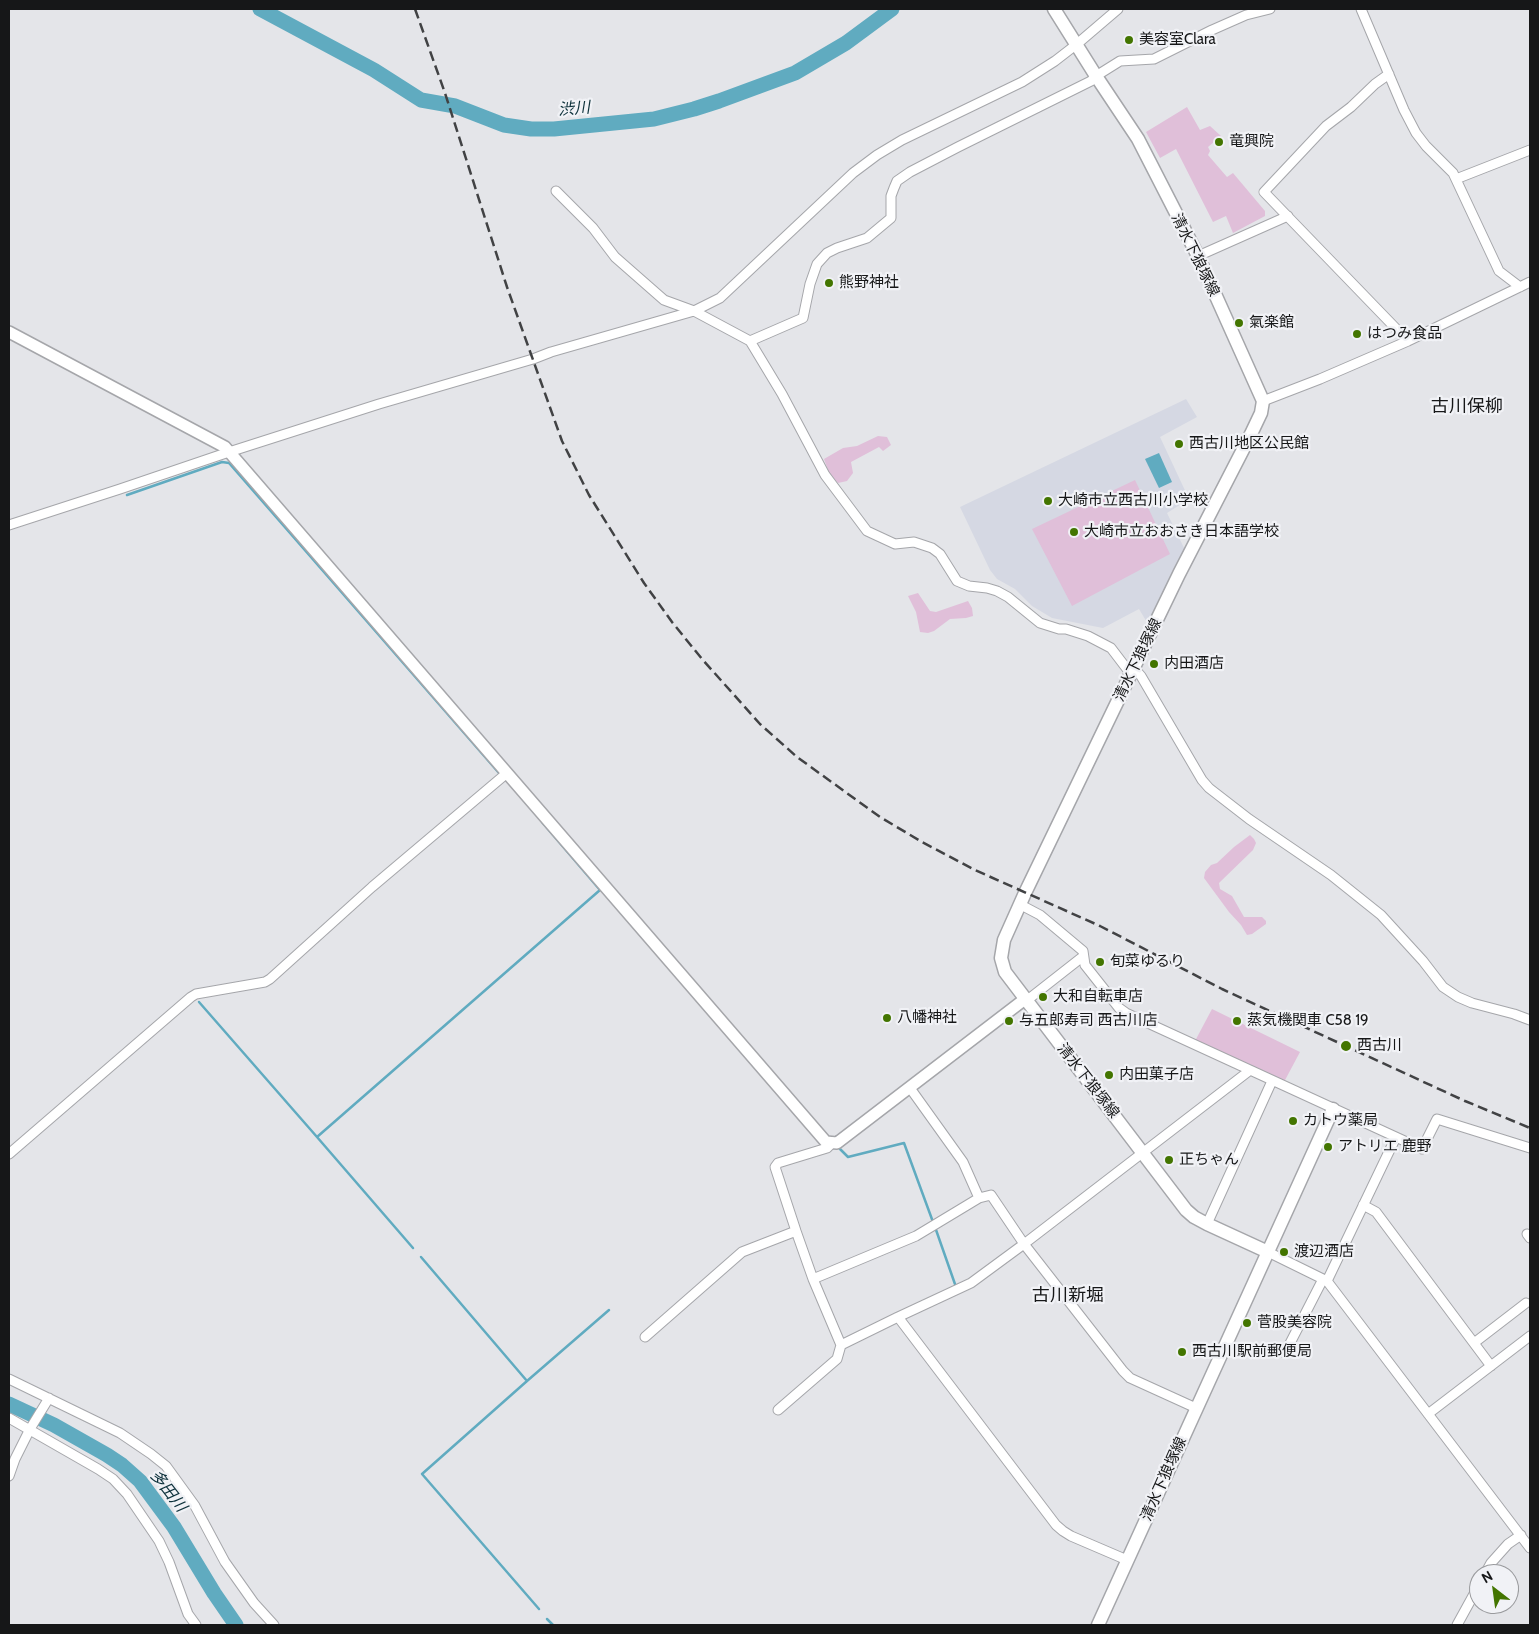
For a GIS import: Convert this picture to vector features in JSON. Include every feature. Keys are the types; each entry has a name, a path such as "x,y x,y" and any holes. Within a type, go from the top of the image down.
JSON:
{"main road":[{"name":"清水下狼塚線","path":"1054,9 1138,138 1198,256 1263,401 1261,413 1251,434 1179,574 1025,893 1004,940 1001,958 1005,972 1186,1210 1207,1224 1268,1252"},
{"name":"清水下狼塚線","path":"1098,1625 1333,1109"}],"street":[{"path":"9,525 229,452 551,352 694,311 720,298 853,173 877,155 902,140 1022,82 1077,44 1118,9"},
{"path":"750,341 803,318 810,284 817,264 827,253 867,238 891,218 891,196 897,181 910,172 1091,81 1120,61 1154,59 1246,15 1270,9"},
{"path":"1361,9 1404,110 1416,133 1453,173 1500,271 1520,287"},
{"path":"1389,74 1326,126 1264,192 1408,340"},
{"path":"1456,179 1530,150"},
{"path":"556,191 593,228 616,257 664,300 694,311 750,341 782,394 825,475 867,531 895,544 914,542 932,548 940,554 958,581 969,586 997,591 1008,597 1040,623 1059,629 1066,629 1103,642 1111,648 1127,669 1134,668 1141,676 1202,780 1209,788 1249,819 1331,875 1382,915 1423,961 1443,987 1458,997 1472,1003 1530,1020"},
{"path":"1198,256 1288,216"},
{"path":"1263,401 1320,379 1408,340 1530,282"},
{"path":"9,332 225,447 826,1142 838,1143 1025,999 1030,998 1081,958 1084,958"},
{"path":"9,1154 191,997 196,994 265,982 270,979 372,887 507,773"},
{"path":"1021,905 1040,914 1083,951 1085,965 1119,1008 1126,1013 1422,1149 1437,1118 1530,1148"},
{"path":"840,1345 971,1283 1249,1071"},
{"path":"1207,1224 1272,1081"},
{"path":"910,1088 963,1162 979,1198"},
{"path":"1285,1353 1325,1280 1396,1137"},
{"path":"778,1410 836,1359 840,1345 813,1279 775,1167 778,1164 827,1148 832,1143"},
{"path":"813,1279 916,1236 979,1198 991,1195 1024,1244 1117,1364 1130,1378 1196,1408"},
{"path":"1363,1205 1376,1212 1491,1366"},
{"path":"645,1337 742,1252 796,1231"},
{"path":"1268,1252 1325,1280 1530,1548"},
{"path":"1474,1343 1526,1303"},
{"path":"898,1317 1056,1525 1063,1532 1071,1536 1127,1560"},
{"path":"1428,1414 1530,1336"},
{"path":"9,1379 47,1400 120,1432 166,1466 195,1506 225,1562 254,1603 274,1625"},
{"path":"9,1476 15,1459 47,1400"},
{"path":"9,1418 31,1428 98,1469 127,1494 159,1541 169,1562 180,1598 196,1625"},
{"path":"1490,1564 1508,1544 1521,1536"},
{"path":"1458,1625 1469,1604"}],"shaded area":[{"path":"1187,107 1200,130 1210,126 1221,136 1208,147 1210,151 1208,155 1227,177 1233,173 1265,211 1265,216 1233,233 1226,216 1213,222 1176,149 1160,158 1146,132"},
{"name":"大崎市立おおさき日本語学校","path":"1186,399 1197,417 1160,437 1189,499 1167,513 1185,550 1148,624 1139,609 1103,628 1052,618 1032,606 1015,589 997,579 990,570 960,507"},
{"path":"878,436 887,437 891,445 883,451 879,447 851,462 853,473 847,481 838,483 829,473 824,459 843,448 857,446"},
{"path":"1135,480 1170,554 1072,606 1032,529"},
{"path":"918,593 930,611 936,612 968,601 972,608 973,616 950,619 934,631 928,633 920,632 916,612 908,596"},
{"path":"1250,835 1256,843 1253,850 1219,883 1220,889 1232,896 1244,917 1262,917 1266,921 1266,924 1252,934 1247,935 1204,878 1205,872 1211,865 1217,863"},
{"path":"1212,1009 1300,1052 1284,1082 1195,1041"}],"water":[{"path":"1159,453 1172,482 1159,488 1145,459"}],"waterway":[{"name":"渋川","path":"260,9 374,70 421,100 455,106 504,125 531,129 554,129 654,119 719,101 795,73 846,43 892,9"},
{"path":"127,495 222,462 229,463 499,773"},
{"path":"413,1248 317,1137 600,890 542,822"},
{"path":"199,1002 317,1137"},
{"path":"840,1149 848,1157 904,1143 933,1222"},
{"path":"935,1227 956,1287"},
{"path":"421,1257 527,1381 422,1474 539,1609"},
{"path":"527,1381 609,1310"},
{"name":"多田川","path":"9,1404 54,1425 107,1455 140,1481 174,1527 236,1625"},
{"path":"547,1619 553,1625"}],"railway":[{"path":"415,9 445,93 507,287 562,441 589,495 644,583 702,659 760,724 797,757 880,817 975,870 1100,926 1222,989 1465,1101 1530,1128"}],"place":[{"name":"美容室Clara","path":"1129,40"},
{"name":"竜興院","path":"1219,142"},
{"name":"熊野神社","path":"829,283"},
{"name":"氣楽館","path":"1239,323"},
{"name":"はつみ食品","path":"1357,334"},
{"name":"西古川地区公民館","path":"1179,444"},
{"name":"大崎市立西古川小学校","path":"1048,501"},
{"name":"大崎市立おおさき日本語学校","path":"1074,532"},
{"name":"内田酒店","path":"1154,664"},
{"name":"旬菜ゆるり","path":"1100,962"},
{"name":"大和自転車店","path":"1043,997"},
{"name":"八幡神社","path":"887,1018"},
{"name":"与五郎寿司 西古川店","path":"1009,1021"},
{"name":"蒸気機関車 C58 19","path":"1237,1021"},
{"name":"西古川","path":"1346,1046"},
{"name":"内田菓子店","path":"1109,1075"},
{"name":"カトウ薬局","path":"1293,1121"},
{"name":"アトリエ 鹿野","path":"1328,1147"},
{"name":"正ちゃん","path":"1169,1160"},
{"name":"渡辺酒店","path":"1284,1252"},
{"name":"菅股美容院","path":"1247,1323"},
{"name":"西古川駅前郵便局","path":"1182,1352"}],"district":[{"name":"古川保柳","path":"1467,407"},
{"name":"古川新堀","path":"1068,1296"}]}
